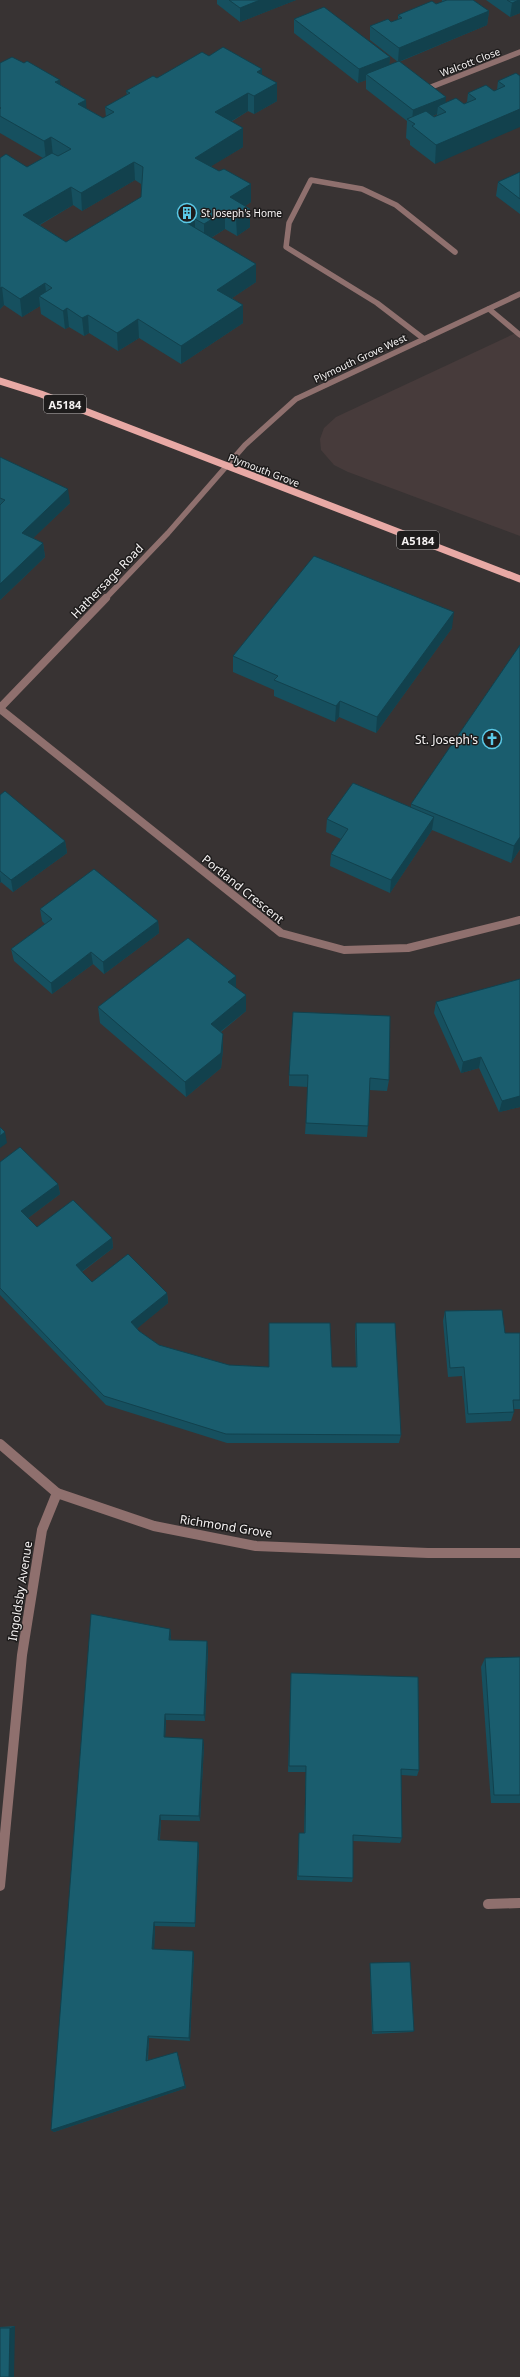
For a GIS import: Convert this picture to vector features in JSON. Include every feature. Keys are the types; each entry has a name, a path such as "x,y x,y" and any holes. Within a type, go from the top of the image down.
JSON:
{"main road":[{"name":"Plymouth Grove","path":"0,381 41,394 226,467 520,579"}],"street":[{"name":"Walcott Close","path":"426,89 520,52"},
{"path":"424,339 377,303 286,247 289,222 311,180 362,189 396,205 455,252"},
{"name":"Plymouth Grove West","path":"226,467 281,410 296,399 520,294"},
{"path":"489,309 520,335"},
{"name":"Hathersage Road","path":"0,708 169,532 226,467"},
{"name":"Portland Crescent","path":"0,708 281,933 344,950 408,948 520,920"},
{"name":"Richmond Grove","path":"0,1444 56,1493 154,1526 256,1546 428,1553 520,1553"},
{"name":"Ingoldsby Avenue","path":"0,1886 22,1655 42,1530 56,1493"},
{"path":"488,1904 520,1903"}],"shaded area":[{"path":"520,331 520,536 348,472 334,465 321,450 320,439 324,428 336,417"}],"building":[{"path":"229,0 260,0 240,8"},
{"path":"447,0 473,0 489,11 399,48 370,26 388,19 391,22 402,18 398,15 432,1 436,4"},
{"path":"507,0 519,0 512,3"},
{"path":"324,7 390,57 359,69 294,19"},
{"name":"St Joseph's Home","path":"223,47 262,69 257,72 277,83 254,96 248,93 215,112 243,128 195,158 219,171 224,169 251,184 230,197 250,209 236,218 225,211 204,224 195,219 187,223 256,264 217,290 243,305 181,346 138,319 117,333 88,315 82,318 67,308 63,311 39,296 52,288 45,283 20,299 2,287 0,288 0,158 6,154 27,167 52,153 58,156 71,149 51,137 44,141 0,116 0,63 12,57 24,63 27,61 60,80 55,82 86,100 78,104 103,118 114,112 105,107 130,93 126,91 153,76 157,78 202,52 209,56","holes":["134,162 143,167 141,197 66,242 23,215 71,187 81,193"]},
{"path":"399,61 446,97 413,110 366,74"},
{"path":"516,73 520,76 520,109 436,145 412,126 415,124 407,119 426,111 434,117 446,112 438,106 456,98 464,104 476,99 468,93 486,85 494,91 505,86 498,81"},
{"path":"520,172 520,199 498,182"},
{"path":"0,457 68,489 22,533 43,543 0,584 0,505 5,500 0,498"},
{"path":"314,556 454,612 377,717 340,701 336,706 274,680 278,676 233,656"},
{"name":"St. Joseph's","path":"520,645 520,837 514,846 411,804"},
{"path":"353,783 434,817 391,880 331,854 348,829 327,819"},
{"path":"5,791 65,841 11,880 0,871 0,795"},
{"path":"94,869 158,921 103,962 91,952 51,983 11,949 52,919 40,909"},
{"path":"188,938 236,976 228,982 246,995 211,1024 223,1034 221,1053 185,1082 98,1007"},
{"path":"520,979 520,1096 502,1101 481,1057 463,1062 436,1002"},
{"path":"293,1012 390,1016 389,1080 370,1078 368,1126 306,1123 308,1075 289,1075"},
{"path":"0,1127 5,1132 0,1136"},
{"path":"20,1147 58,1184 21,1211 37,1227 73,1200 112,1238 76,1265 92,1282 128,1254 167,1293 131,1322 139,1331 159,1345 229,1365 269,1367 269,1323 330,1323 332,1367 357,1367 356,1323 395,1323 401,1435 226,1434 104,1396 0,1288 0,1162"},
{"path":"502,1310 505,1333 520,1333 520,1400 513,1400 514,1412 468,1414 464,1367 450,1368 445,1311"},
{"path":"91,1614 170,1629 169,1640 207,1641 204,1715 165,1714 164,1737 203,1739 199,1816 160,1815 158,1840 198,1842 195,1923 154,1922 152,1949 193,1951 189,2038 148,2036 146,2061 177,2052 185,2086 51,2130"},
{"path":"520,1657 520,1795 494,1795 485,1658"},
{"path":"291,1673 418,1677 419,1770 401,1769 402,1838 353,1835 353,1878 298,1876 299,1833 305,1833 306,1766 289,1766"},
{"path":"410,1962 414,2031 373,2032 370,1963"},
{"path":"0,2328 10,2328 9,2377 0,2377"}],"place":[{"name":"St Joseph's Home","path":"187,213"},
{"name":"St. Joseph's","path":"492,739"}]}
